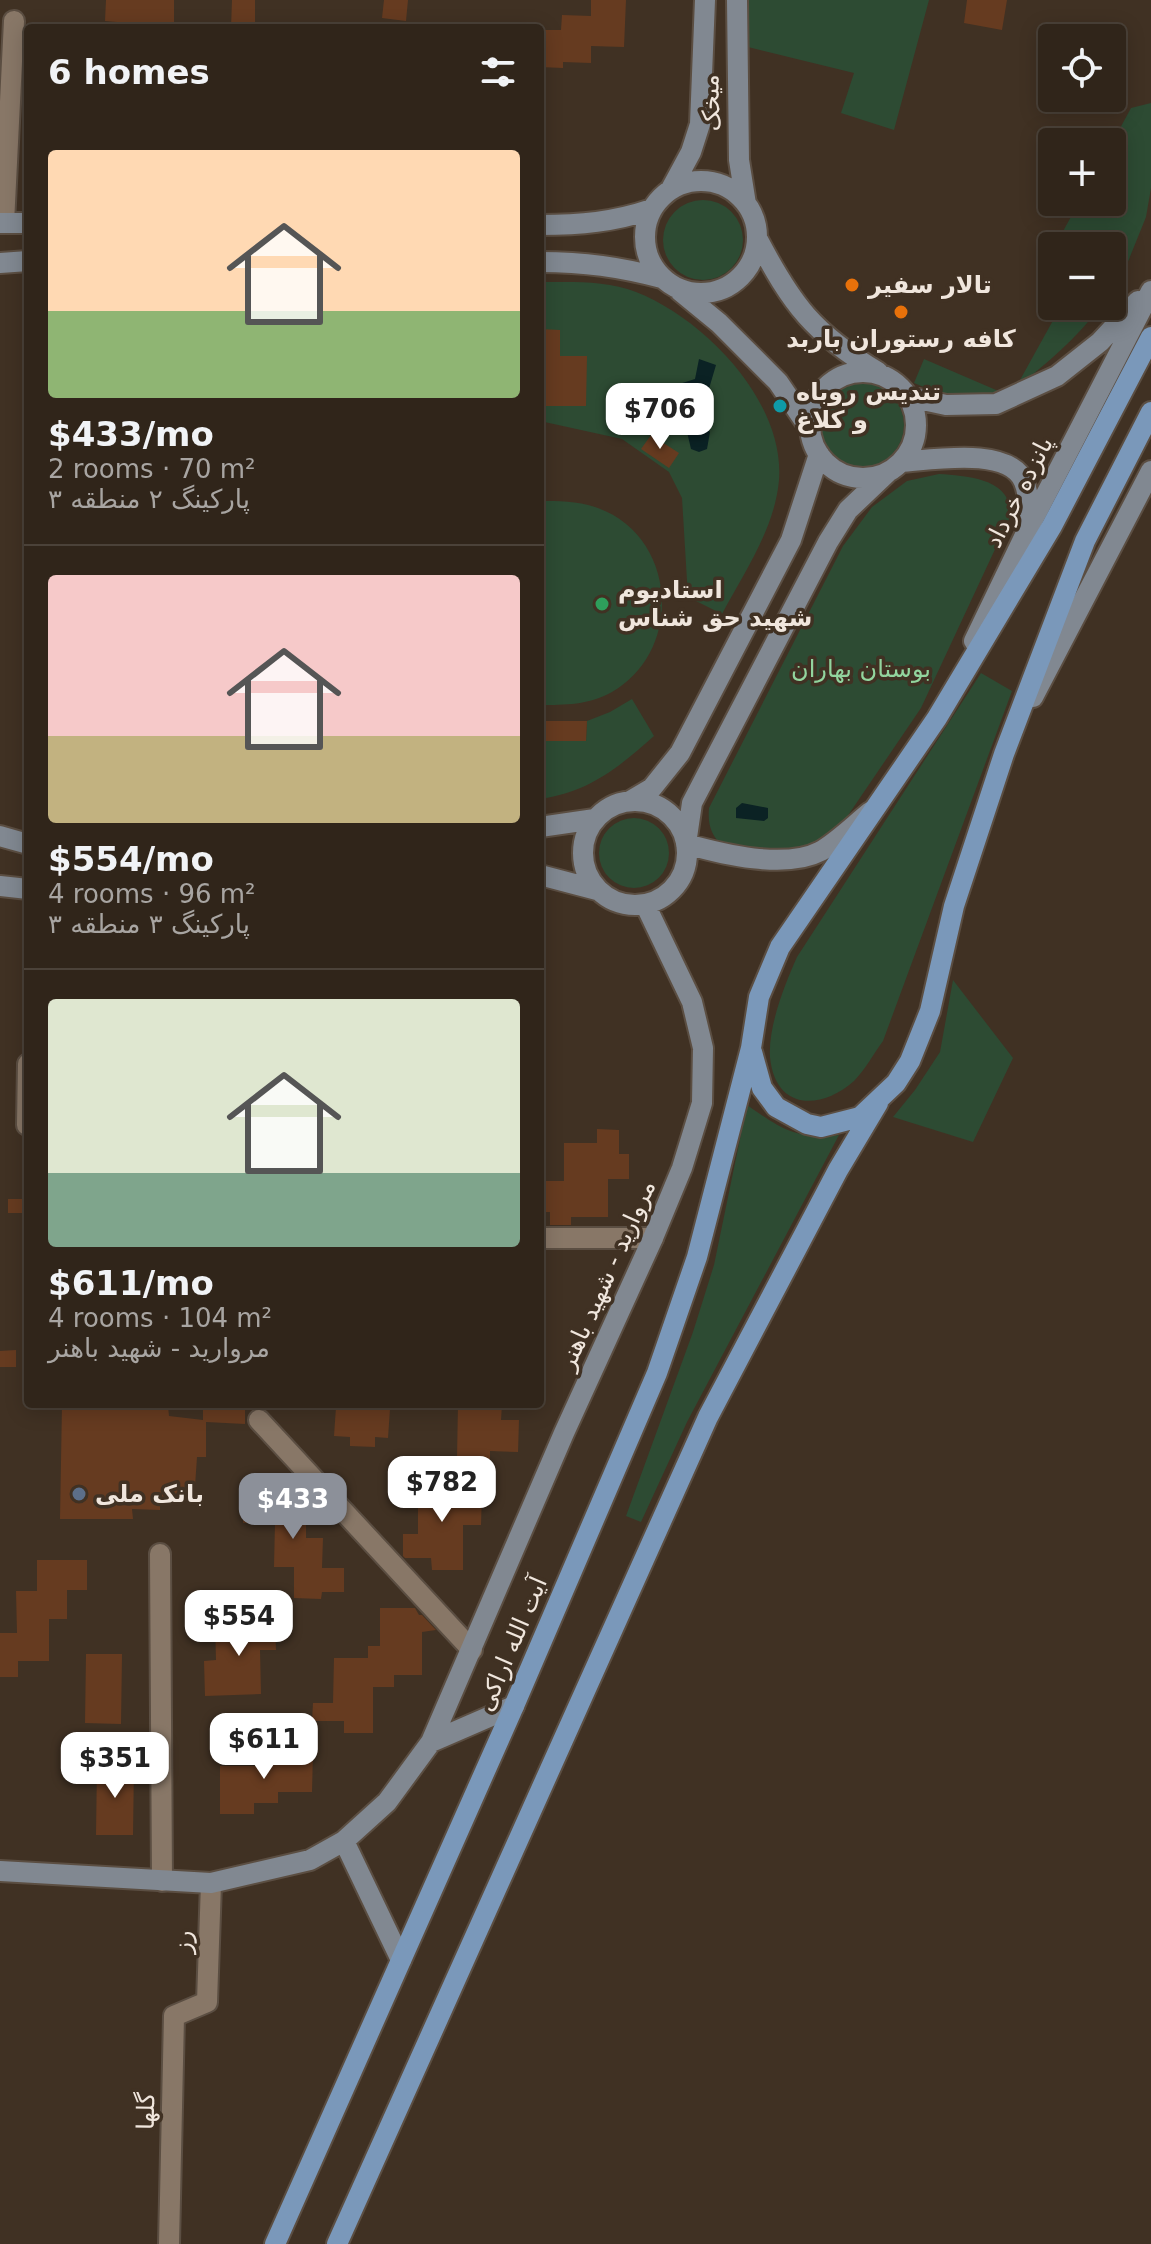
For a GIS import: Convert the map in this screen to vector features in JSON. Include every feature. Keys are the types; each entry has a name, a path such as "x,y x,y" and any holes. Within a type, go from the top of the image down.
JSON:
{"main road":[{"name":"پانزده خرداد","path":"751,1048 759,997 780,947 937,718 1052,526 1151,337"},
{"path":"751,1048 754,1068 762,1088 776,1107 807,1124 821,1127 860,1117 896,1083 921,1037 930,1011 954,906 1004,754 1085,541 1151,412"},
{"name":"آیت الله اراکی","path":"275,2244 514,1706 657,1373 697,1257 751,1048"},
{"path":"337,2244 696,1444 838,1170 878,1103"}],"street":[{"name":"میخک","path":"671,189 691,152 700,124 705,0"},
{"name":"میخک","path":"737,0 739,160 746,204"},
{"path":"14,21 2,223 24,223"},
{"path":"544,262 616,266 669,284 695,294 714,293 731,286 745,273 754,257 757,238 755,220 734,192 720,184 703,181 671,189 652,209 645,227 645,245 651,263 669,284 719,323 778,382 810,429"},
{"path":"544,225 586,225 620,220 652,209"},
{"path":"544,876 597,890 620,903 645,904 658,900 678,882 684,870 692,803 828,542 848,510 911,448 916,431 915,413 909,397 897,383 847,354 797,307 757,238"},
{"path":"0,263 24,261"},
{"path":"909,397 946,405 996,404 1057,376 1100,342 1151,289"},
{"name":"پانزده خرداد","path":"937,718 1025,535 1151,289"},
{"path":"882,374 864,371 846,373 818,395 811,411 810,429 819,454 837,472 853,478 871,478 894,467 976,457 1004,463 1024,479 1029,504 1025,535"},
{"path":"597,890 583,863 587,832 595,819 615,805 630,801 652,788 680,753 791,540 819,454"},
{"path":"1004,754 1151,471"},
{"path":"630,801 646,802 672,817 681,829 686,844"},
{"path":"686,844 729,856 792,858 819,852 874,810"},
{"path":"544,826 595,819"},
{"path":"0,836 24,843"},
{"path":"0,886 24,889"},
{"name":"مروارید - شهید باهنر","path":"0,1871 211,1883 310,1860 344,1841 387,1802 431,1742 564,1433 653,1238 682,1168 702,1103 703,1048 692,1002 645,904"},
{"path":"544,1238 653,1238"},
{"path":"259,1420 472,1650"},
{"path":"160,1554 162,1881"},
{"path":"431,1742 514,1706"},
{"path":"344,1841 401,1960"},
{"name":"رز","path":"207,2002 211,1883"},
{"name":"گلها","path":"169,2244 174,2016 207,2002"}],"green space":[{"path":"748,0 929,0 894,130 841,113 854,73 748,47"},
{"path":"1151,103 1151,188 1146,217 1126,267 1126,232 1063,232 1071,216 1126,216 1126,128 1120,128 1131,108"},
{"path":"703,200 718,203 731,212 740,225 743,240 740,255 731,268 718,277 703,280 688,277 675,268 666,255 663,240 666,225 675,212 688,203"},
{"path":"544,282 613,285 662,305 713,343 755,393 769,422 777,451 779,480 765,533 722,614 688,597 682,498 669,472 622,439 544,422"},
{"path":"1053,320 1090,320 1050,360 1015,389"},
{"path":"924,359 1003,393 966,404 914,383"},
{"path":"862,383 885,390 897,402 904,425 897,448 885,460 862,467 839,460 827,448 820,425 827,402 839,390"},
{"name":"بوستان بهاران","path":"939,474 974,478 996,486 1004,493 1011,515 921,708 834,836 811,851 733,856 714,835 709,808 843,546 872,507 907,481"},
{"name":"استادیوم شهید حق شناس","path":"544,501 588,505 622,521 643,541 656,566 662,594 660,622 652,649 636,673 612,692 586,702 544,705"},
{"path":"981,673 1012,691 883,1041 858,1077 841,1091 814,1101 790,1096 780,1087 774,1074 770,1045 778,1006 797,957"},
{"path":"632,699 654,736 602,777 573,791 544,798 544,741 586,741 587,721"},
{"path":"641,818 663,833 669,853 667,867 659,878 648,886 627,888 609,878 601,867 599,846 609,828 620,820"},
{"path":"953,980 1013,1058 973,1142 893,1117 940,1052"},
{"path":"747,1105 790,1131 811,1136 839,1135 687,1422 641,1522 626,1516 714,1265"}],"water":[{"path":"699,359 716,365 703,409 687,397 671,394 676,385 695,379"},
{"path":"675,407 698,419 710,432 707,449 699,452 691,449 687,432 683,429 669,431 663,426 665,411"},
{"path":"742,803 768,808 768,818 764,821 736,818 736,808"}],"building":[{"path":"106,0 174,0 174,24 117,24 105,21"},
{"path":"232,0 255,0 255,24 231,24"},
{"path":"384,0 408,0 406,21 382,18"},
{"path":"591,0 626,0 624,47 591,46 591,63 563,62 563,68 544,67 544,30 561,30 562,15 591,16"},
{"path":"967,0 1007,0 1002,30 964,23"},
{"path":"544,329 560,330 560,356 587,356 586,406 544,406"},
{"path":"651,435 679,453 669,468 641,449"},
{"path":"544,721 587,721 586,741 544,741"},
{"path":"597,1129 619,1130 619,1154 629,1154 629,1179 608,1179 608,1217 571,1217 571,1225 550,1225 550,1212 544,1212 544,1181 564,1181 564,1143 597,1143"},
{"path":"8,1199 24,1199 24,1213 8,1213"},
{"path":"16,1350 16,1367 0,1367 0,1351"},
{"path":"62,1408 168,1408 169,1416 203,1420 203,1408 245,1408 245,1424 206,1422 206,1457 197,1457 194,1501 160,1500 160,1510 132,1509 133,1519 60,1519"},
{"path":"336,1408 390,1409 388,1438 375,1437 375,1447 350,1446 350,1437 334,1436"},
{"path":"458,1408 502,1408 501,1420 519,1420 518,1452 490,1451 490,1459 457,1458"},
{"path":"418,1478 446,1478 446,1492 482,1492 481,1525 463,1525 463,1570 432,1570 431,1558 403,1556 403,1534 418,1534"},
{"path":"249,1479 272,1479 272,1498 306,1499 306,1538 323,1538 322,1568 344,1568 344,1592 322,1592 321,1599 294,1598 294,1567 274,1567 275,1523 243,1523 243,1499 249,1499"},
{"path":"37,1560 87,1560 87,1590 67,1590 67,1619 49,1619 49,1661 18,1661 18,1677 0,1677 0,1633 17,1633 16,1591 37,1591"},
{"path":"380,1608 415,1608 436,1630 422,1632 422,1675 394,1675 394,1687 373,1687 373,1733 344,1733 344,1721 312,1721 313,1703 333,1703 334,1658 368,1658 368,1646 380,1646"},
{"path":"275,1621 276,1650 260,1650 261,1694 205,1696 204,1661 216,1660 215,1623"},
{"path":"86,1654 122,1654 121,1724 85,1723"},
{"path":"257,1752 313,1752 312,1792 278,1792 278,1803 254,1803 254,1814 220,1814 220,1766 257,1766"},
{"path":"97,1765 134,1765 133,1835 96,1835"}],"place":[{"name":"تالار سفیر","path":"852,285"},
{"name":"کافه رستوران باربد","path":"901,312"},
{"name":"تندیس روباه و کلاغ","path":"780,406"},
{"name":"استادیوم شهید حق شناس","path":"602,604"},
{"name":"بانک ملی","path":"79,1494"}]}
